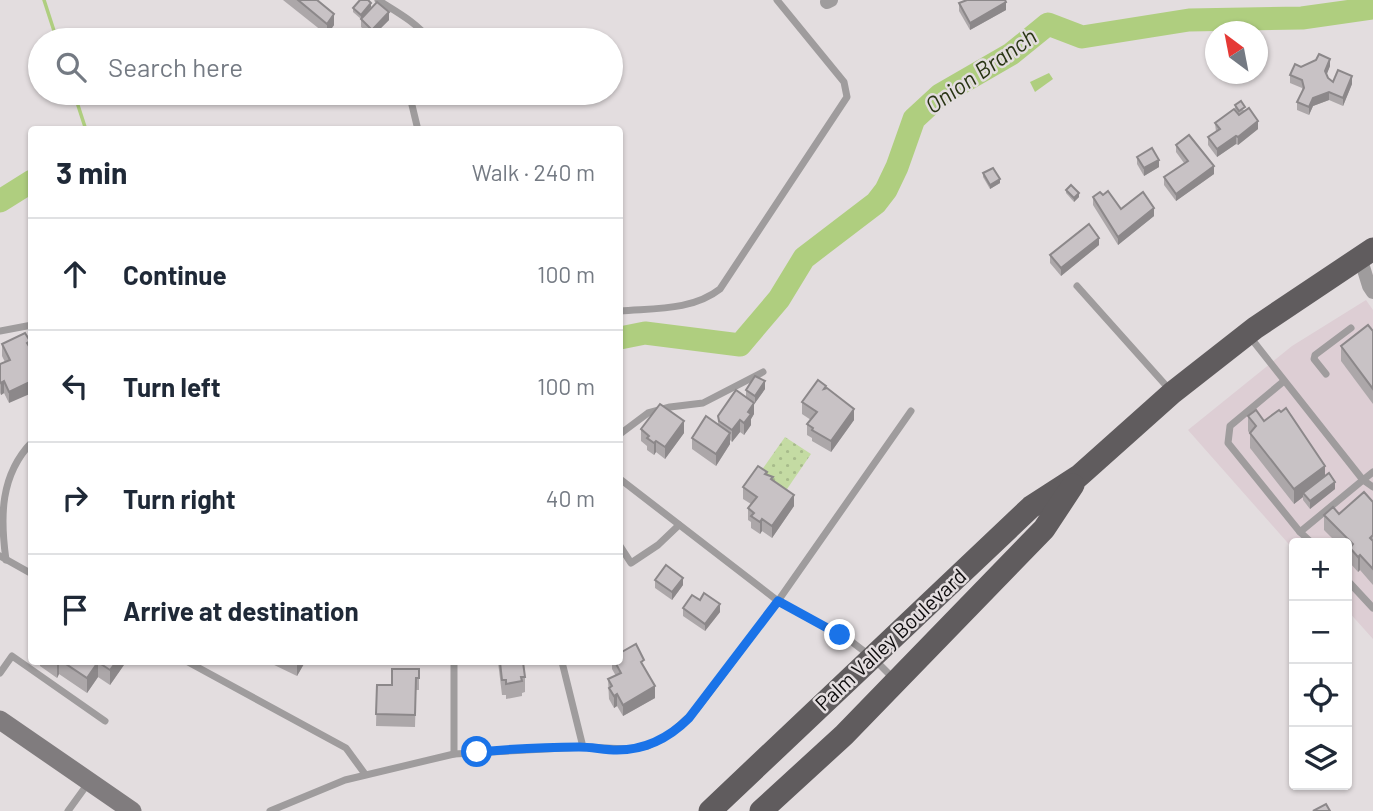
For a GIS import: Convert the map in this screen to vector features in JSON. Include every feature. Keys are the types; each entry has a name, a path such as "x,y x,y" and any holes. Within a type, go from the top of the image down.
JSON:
{"highway":[{"name":"Palm Valley Boulevard","path":"710,811 1031,507 1079,476 1172,393 1247,334 1369,257"},
{"name":"Palm Valley Boulevard","path":"762,810 844,735 1044,529 1079,476"}],"main road":[{"path":"0,720 90,781 125,809"}],"street":[{"path":"1369,257 1369,286 1373,292"}],"lane":[{"path":"378,0 420,28"},
{"path":"623,311 692,304 708,298 720,289 847,97 844,82 777,0"},
{"path":"412,105 417,126"},
{"path":"1077,286 1172,393"},
{"path":"0,331 28,326"},
{"path":"1326,374 1314,359 1315,355 1351,328"},
{"path":"1247,334 1363,480 1373,487"},
{"path":"623,432 648,413 703,403 763,372"},
{"path":"1283,382 1230,426 1228,443 1307,538"},
{"path":"270,811 365,774 454,754 583,747 615,750 637,748 659,741 679,728 697,709 778,601 911,411"},
{"path":"28,447 19,457 5,487 1,522 3,558 28,572"},
{"path":"1300,532 1373,472"},
{"path":"623,483 778,601 852,642 896,681"},
{"path":"623,551 631,563 679,525"},
{"path":"1352,585 1373,608"},
{"path":"0,673 12,656 105,721"},
{"path":"194,665 346,748 365,774"},
{"path":"454,665 454,754"},
{"path":"563,665 583,747"},
{"path":"68,811 90,781"}],"shaded area":[{"path":"1049,73 1053,79 1035,92 1030,82"},
{"path":"1366,300 1373,310 1373,639 1352,616 1352,538 1289,538 1289,544 1188,430 1292,346"},
{"path":"785,437 811,454 785,492 759,474"}],"building":[{"path":"298,0 317,0 334,14 327,24"},
{"path":"360,0 368,0 371,3 361,15 353,8"},
{"path":"967,0 1006,2 970,23 959,3"},
{"path":"377,2 389,12 374,28 370,28 361,19"},
{"path":"1319,54 1330,59 1325,71 1333,82 1338,70 1352,76 1343,98 1329,92 1313,98 1309,107 1297,102 1304,88 1302,80 1290,75 1295,64 1301,67 1316,60"},
{"path":"1241,101 1245,107 1239,111 1235,105"},
{"path":"1249,108 1258,121 1217,149 1208,137 1220,129 1215,123 1234,109 1239,115"},
{"path":"1189,135 1214,166 1176,194 1164,177 1188,161 1176,145"},
{"path":"1152,148 1159,160 1144,168 1137,157"},
{"path":"993,168 1000,179 990,185 983,173"},
{"path":"1071,185 1079,193 1074,198 1066,190"},
{"path":"1108,191 1121,209 1143,192 1154,208 1118,237 1093,197"},
{"path":"1089,224 1099,238 1061,268 1050,255"},
{"path":"1368,325 1373,331 1373,389 1341,346"},
{"path":"25,333 28,338 28,383 9,392 4,381 0,381 0,364 10,360 2,344"},
{"path":"755,376 765,381 755,396 746,390"},
{"path":"818,380 826,386 824,389 827,388 854,409 831,441 807,424 817,412 802,402"},
{"path":"736,390 754,403 748,412 751,414 744,423 740,420 732,430 719,421 718,416"},
{"path":"660,404 684,421 665,447 647,438 649,436 641,429"},
{"path":"1286,408 1325,466 1294,489 1250,433 1256,426 1248,416 1256,410 1264,421"},
{"path":"706,416 730,433 716,454 692,438"},
{"path":"758,466 794,495 772,526 751,516 754,513 748,508 757,497 743,487"},
{"path":"1329,473 1335,482 1310,501 1303,493"},
{"path":"1364,492 1373,502 1373,535 1370,538 1373,541 1373,569 1352,550 1352,538 1347,538 1324,515 1333,507 1339,514"},
{"path":"666,565 683,578 672,592 655,580"},
{"path":"704,593 720,604 705,624 683,608 692,595 700,600"},
{"path":"636,644 644,660 641,662 655,686 623,705 617,694 614,696 609,688 612,686 608,679 621,673 617,665 623,665 623,651"},
{"path":"68,665 96,665 87,678"},
{"path":"500,665 523,665 525,677 521,677 522,681 506,684 506,680 502,680"},
{"path":"392,669 419,669 419,678 416,678 415,715 376,714 377,685 392,685"},
{"path":"1326,804 1330,811 1313,811"}],"waterway":[{"path":"44,0 53,28"},
{"name":"Onion Branch","path":"623,337 645,333 740,345 779,299 804,258 876,203 897,167 914,119 940,95 1011,54 1048,24 1082,37 1189,20 1302,18 1373,8"},
{"path":"78,105 85,126"},
{"name":"Onion Branch","path":"0,201 28,184"}],"route":[{"path":"477,752 583,747 615,750 648,746 659,741 679,728 697,709 778,601 840,635"}]}
